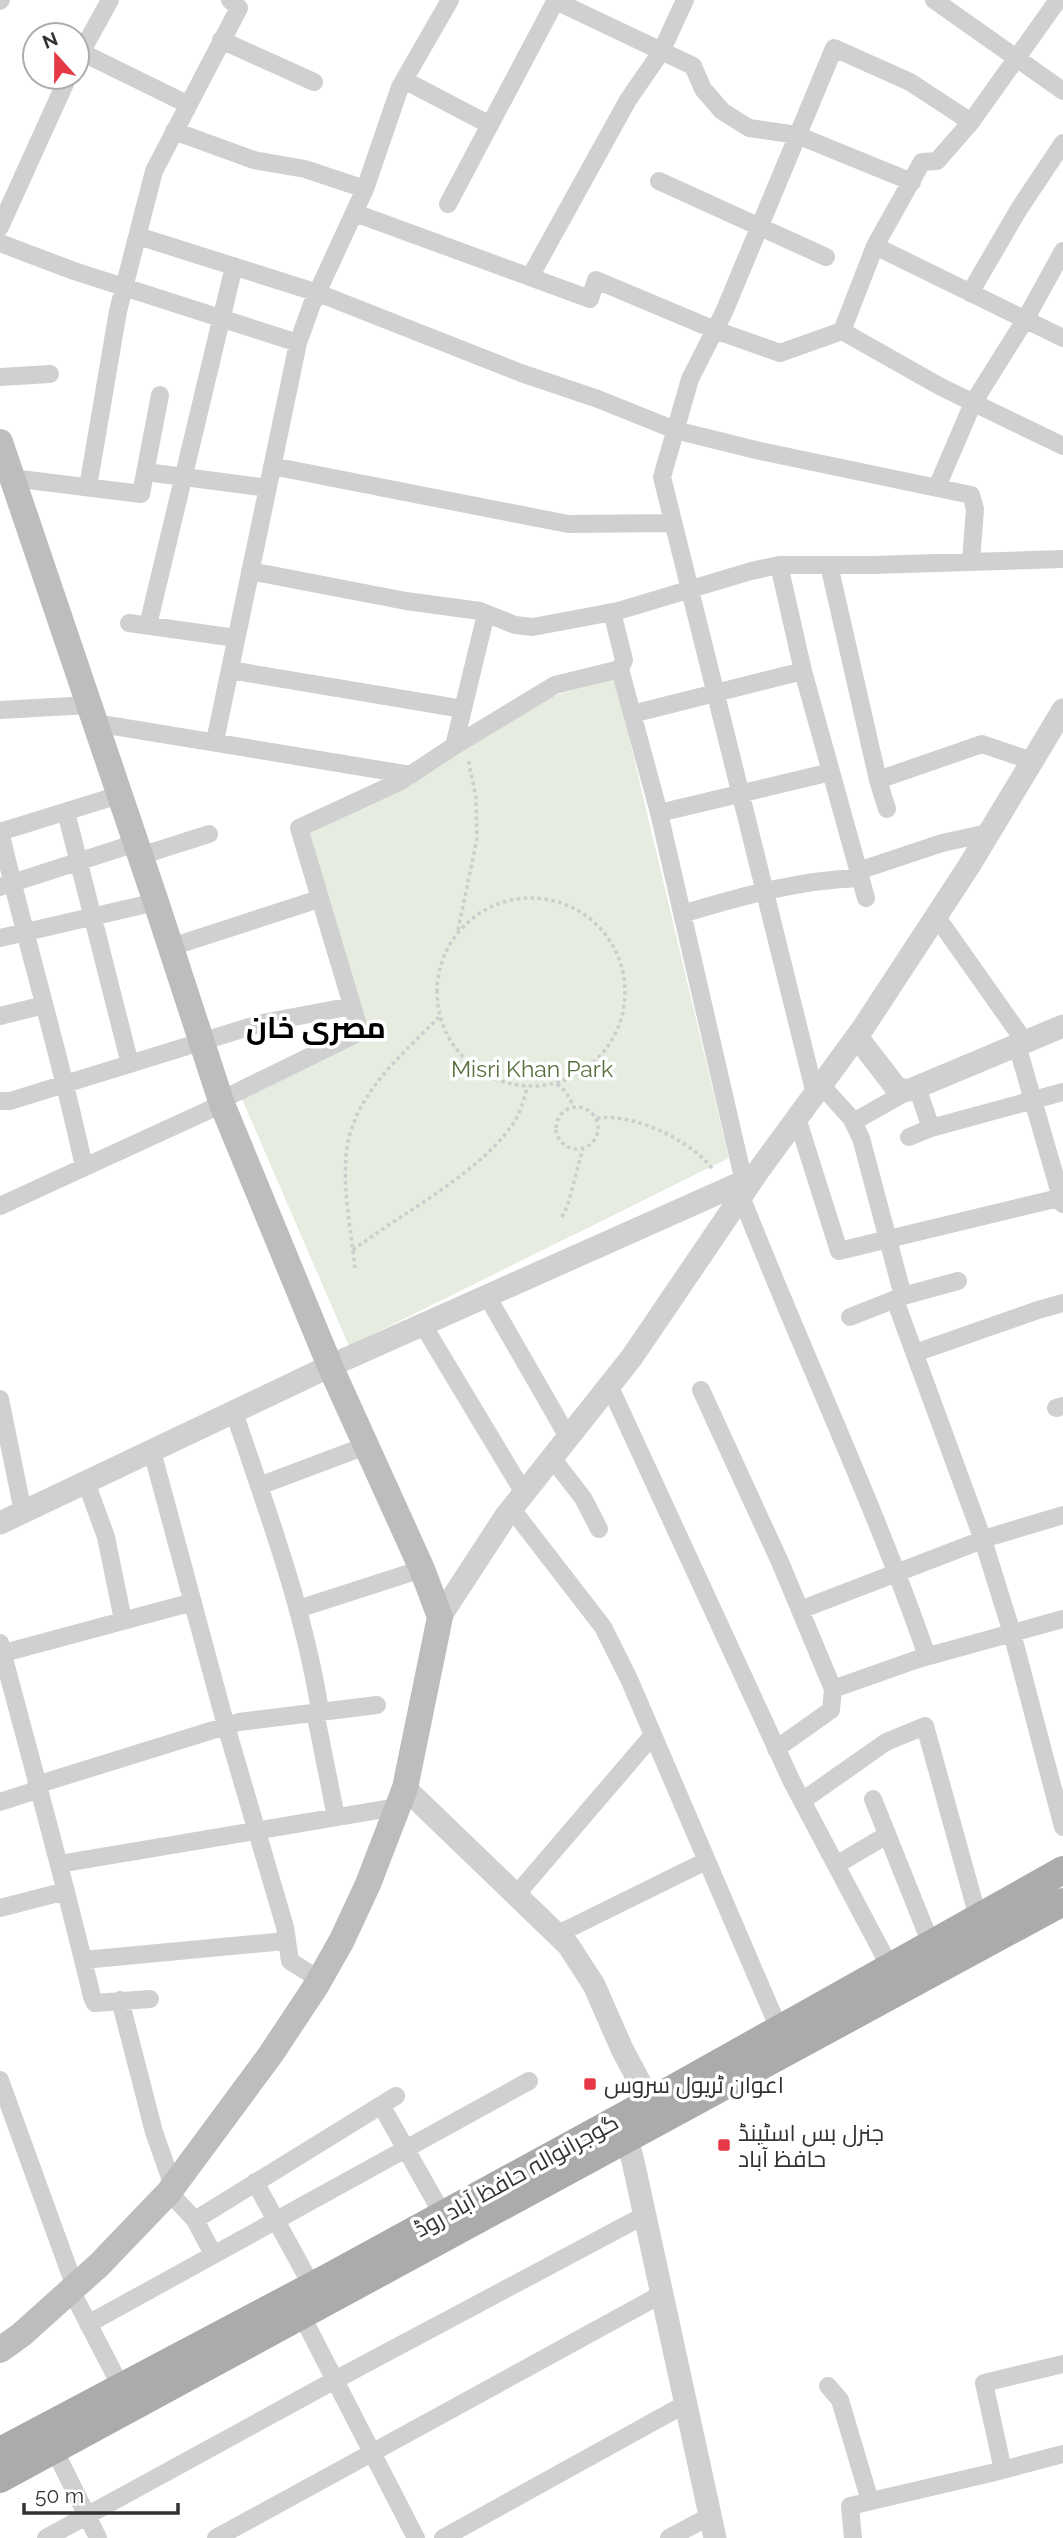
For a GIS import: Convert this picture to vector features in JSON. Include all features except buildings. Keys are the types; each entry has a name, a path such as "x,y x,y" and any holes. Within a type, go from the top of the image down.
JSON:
{"main road":[{"path":"0,442 221,1102 330,1366 368,1445 440,1617 401,1798 368,1884 320,1980 271,2054 171,2189 73,2288 21,2335 0,2350"},
{"name":"گوجرانوالہ حافظ آباد روڈ","path":"655,2112 779,2029 1063,1870"},
{"name":"گوجرانوالہ حافظ آباد روڈ","path":"0,2451 443,2215 624,2128 1063,1902"},
{"name":"گوجرانوالہ حافظ آباد روڈ","path":"0,2479 302,2316 624,2128"}],"street":[{"path":"91,34 110,0"},
{"path":"88,487 118,311 154,172 239,8 230,0"},
{"path":"215,741 298,343 365,189 404,80 450,0"},
{"path":"530,277 628,100 661,52 685,0"},
{"path":"934,0 1063,91"},
{"path":"842,331 875,246 922,162 937,161 971,122 1058,0"},
{"path":"448,204 556,1 693,66 703,89 722,111 749,128 797,135 912,182"},
{"path":"222,40 314,82"},
{"path":"971,122 910,82 834,48 715,330 690,379 662,477 764,890 818,1090 853,1122 860,1138 915,1353 983,1540 1012,1633 1063,1827"},
{"path":"91,61 187,104"},
{"path":"404,80 490,125"},
{"path":"0,226 62,91"},
{"path":"174,131 254,160 305,169 365,189"},
{"path":"970,293 1019,209 1063,143"},
{"path":"659,181 826,257"},
{"path":"355,213 590,299 596,280 715,330 780,353 842,331 941,387 1063,446"},
{"path":"138,236 318,293 521,373 598,399 676,430 760,451 971,495 975,509 971,561"},
{"path":"0,243 74,271 298,343"},
{"path":"875,246 1063,338"},
{"path":"937,488 973,403 1025,320 1063,251"},
{"path":"148,625 234,266"},
{"path":"0,377 50,374"},
{"path":"12,478 141,494 160,395"},
{"path":"272,466 568,524 673,523"},
{"path":"146,472 268,488"},
{"path":"250,571 486,614 515,625 533,628 612,612 751,570 779,565 1063,559"},
{"path":"779,565 803,671 866,898"},
{"path":"829,565 887,809"},
{"path":"612,612 624,660 620,669 659,813 741,1186 805,1356 897,1574 927,1656"},
{"path":"457,744 486,614"},
{"path":"129,623 236,638"},
{"path":"0,1206 221,1102 360,1032 318,899 299,828 411,775 555,685 620,669"},
{"path":"230,670 463,709"},
{"path":"632,714 803,671"},
{"path":"0,710 92,714 215,741 411,775"},
{"path":"440,1617 518,1501 632,1357 741,1186 797,1118 857,1037 936,916 1063,710"},
{"path":"878,780 982,744 1032,761"},
{"path":"659,813 831,772"},
{"path":"84,1167 66,1083 24,933 6,885 0,831 120,795"},
{"path":"66,812 130,1064"},
{"path":"682,914 764,890 859,875 942,843 988,833"},
{"path":"6,885 79,861 209,834"},
{"path":"170,947 318,899"},
{"path":"0,939 156,902"},
{"path":"797,1118 839,1251 1062,1199 1033,1100 1021,1044 936,916"},
{"path":"0,1016 44,1005"},
{"path":"0,1101 10,1101 262,1023 352,1006"},
{"path":"853,1122 914,1088 1063,1026"},
{"path":"857,1037 898,1090 914,1088"},
{"path":"914,1088 930,1128"},
{"path":"909,1137 930,1128 1063,1092"},
{"path":"0,1523 330,1366 741,1186"},
{"path":"850,1317 899,1298 958,1281"},
{"path":"487,1296 568,1437"},
{"path":"915,1353 1063,1303"},
{"path":"423,1325 518,1501 603,1627 629,1679 779,2029"},
{"path":"609,1385 776,1749 890,1967"},
{"path":"701,1390 833,1689 831,1710 776,1749"},
{"path":"0,1399 23,1512"},
{"path":"234,1412 311,1657 317,1711 336,1817"},
{"path":"259,1486 368,1445"},
{"path":"152,1451 226,1726 285,1927 290,1961 320,1980"},
{"path":"552,1458 583,1498 599,1529"},
{"path":"86,1482 106,1537 123,1620"},
{"path":"800,1610 983,1540 1063,1515"},
{"path":"298,1609 422,1569"},
{"path":"150,1999 95,2003 92,1997 1,1650 193,1602"},
{"path":"833,1689 927,1656 1063,1619"},
{"path":"0,1802 37,1787 239,1722 377,1705"},
{"path":"802,1801 886,1742 925,1726 978,1917"},
{"path":"516,1895 653,1735"},
{"path":"59,1864 336,1817 401,1798 516,1895 568,1945 594,1985 622,2049 655,2112"},
{"path":"873,1800 931,1944"},
{"path":"836,1864 887,1835"},
{"path":"558,1934 706,1861"},
{"path":"0,1908 66,1891"},
{"path":"83,1960 286,1941"},
{"path":"120,2000 171,2189 195,2220 213,2254"},
{"path":"88,2324 530,2081"},
{"path":"1,2085 73,2288 88,2324 121,2387"},
{"path":"195,2220 389,2101 406,2148 443,2215"},
{"path":"624,2128 715,2538"},
{"path":"256,2182 312,2286"},
{"path":"46,2538 643,2216"},
{"path":"216,2538 662,2294"},
{"path":"302,2316 416,2538"},
{"path":"1003,2470 984,2383 1063,2364"},
{"path":"828,2386 840,2400 870,2501"},
{"path":"443,2538 687,2403"},
{"path":"55,2451 98,2538"},
{"path":"853,2538 850,2505 1062,2458"},
{"path":"669,2538 712,2515"}],"path":[{"path":"457,744 469,764 478,821 477,839 458,932"},
{"path":"512,899 544,899 575,908 597,925 615,948 624,974 625,1003 618,1030 602,1054 581,1072 555,1083 527,1086 500,1081 477,1069 457,1050 440,1017 437,998 442,960 458,932 469,921 496,904 512,899"},
{"path":"355,1268 346,1155 355,1122 369,1094 381,1078 440,1017"},
{"path":"555,1083 566,1092 574,1107"},
{"path":"353,1250 458,1177 486,1153 518,1116 527,1086"},
{"path":"562,1217 583,1149 595,1140 599,1126 597,1118 588,1109 574,1107 558,1118 556,1131 558,1138 569,1148 583,1149"},
{"path":"597,1118 605,1116 635,1120 660,1130 705,1158 741,1186"}],"green space":[{"name":"Misri Khan Park","path":"615,678 729,1158 349,1346 242,1099 365,1036 307,832 547,698"}],"place":[{"name":"اعوان ٹریول سروس","path":"590,2084"},
{"name":"جنرل بس اسٹینڈ حافظ آباد","path":"724,2145"}],"district":[{"name":"مصری خان","path":"316,1027"}]}
